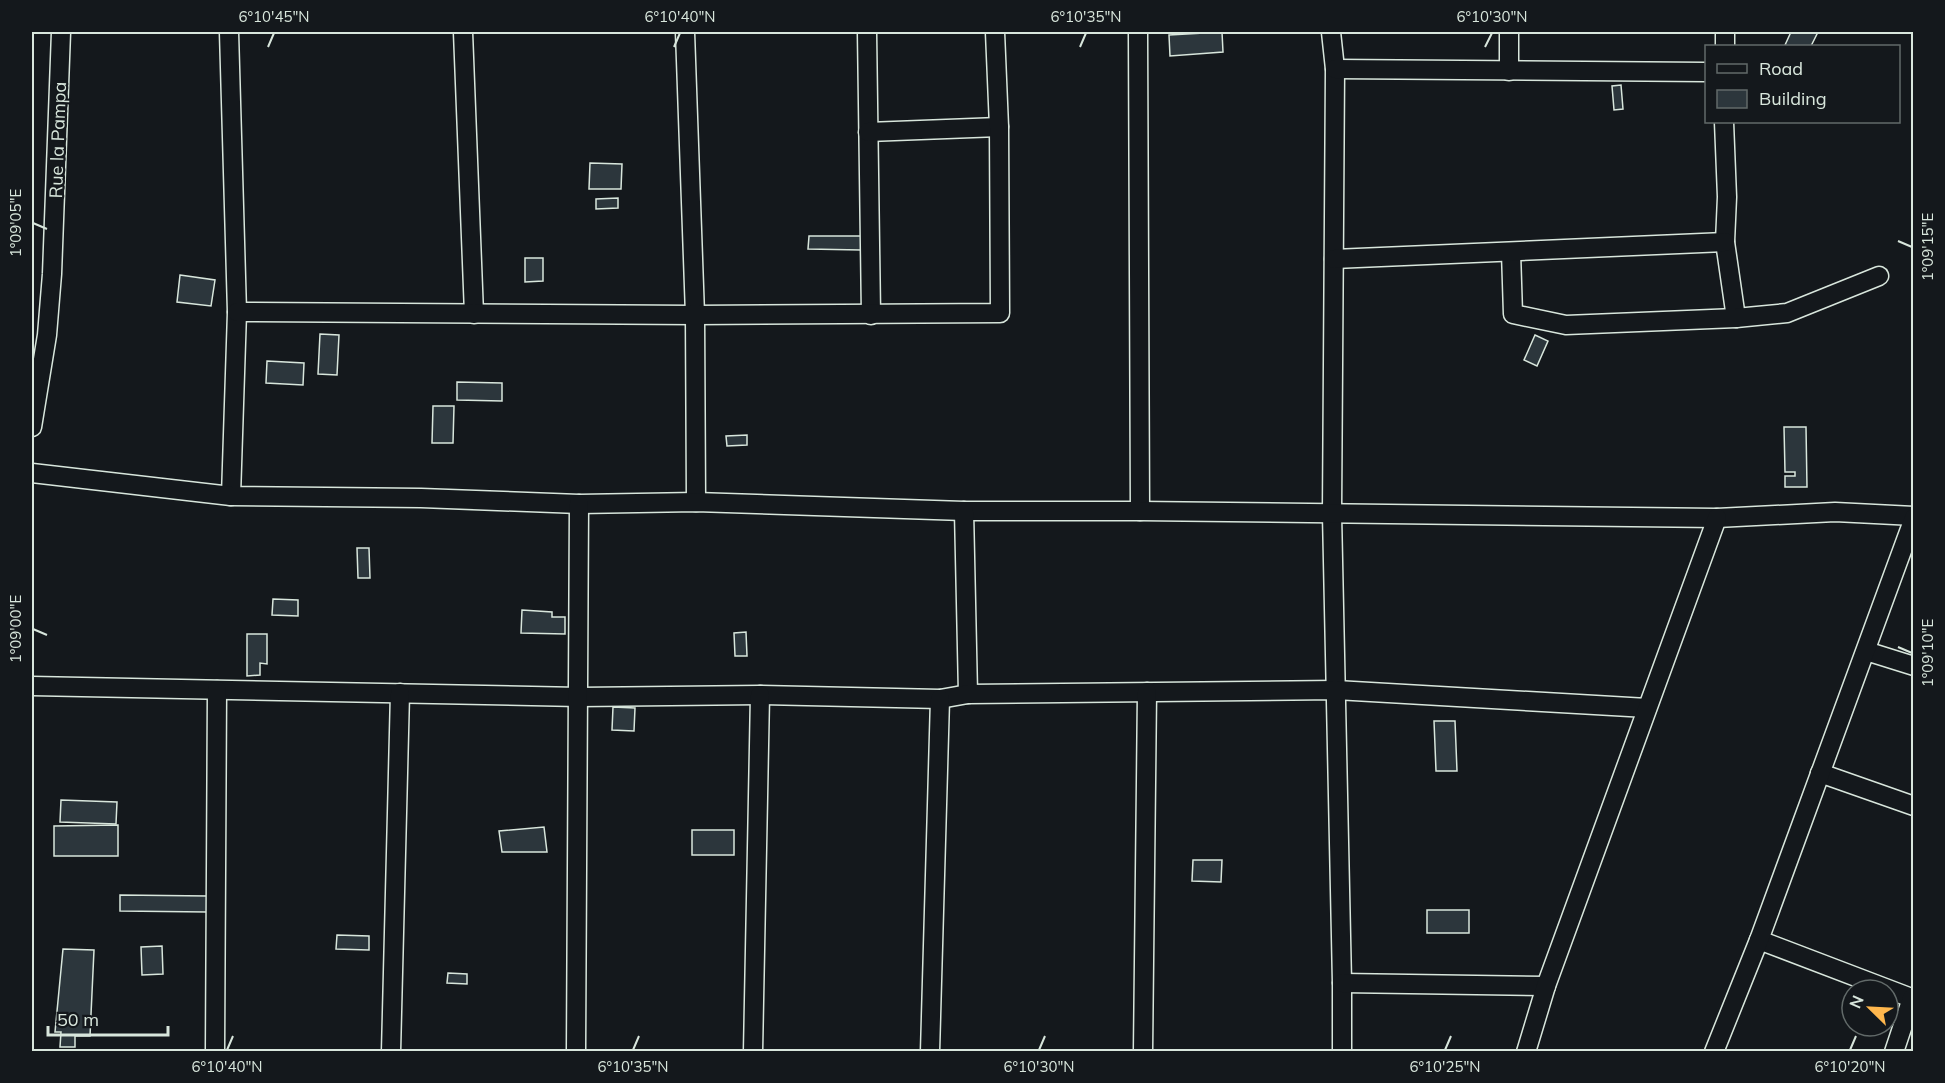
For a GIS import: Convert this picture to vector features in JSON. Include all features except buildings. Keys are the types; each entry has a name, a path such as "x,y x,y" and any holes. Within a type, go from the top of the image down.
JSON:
{"street":[{"name":"Rue la Pampa","path":"32,427 50,304 56,206 61,32"},
{"path":"229,32 237,312 231,496"},
{"path":"463,32 474,314"},
{"path":"685,32 695,315 696,502"},
{"path":"867,32 871,315"},
{"path":"237,312 695,315 1000,313 999,128 995,32"},
{"path":"1138,32 1140,511"},
{"path":"1331,32 1335,69 1332,514 1342,1052"},
{"path":"1509,32 1509,71"},
{"path":"1335,69 1705,72"},
{"path":"1724,123 1727,197 1725,242 1736,318"},
{"path":"868,132 999,128"},
{"path":"1334,259 1725,242"},
{"path":"1511,252 1513,314 1566,325 1736,318 1787,313 1879,276"},
{"path":"32,473 231,496 422,498 579,504 696,502 964,511 1717,518 1835,512 1914,517 1759,940 1714,1052"},
{"path":"576,1052 579,504"},
{"path":"964,511 968,694"},
{"path":"1526,1052 1546,986 1717,518"},
{"path":"1866,651 1914,666"},
{"path":"32,686 579,697 760,695 940,699 968,694 1336,690 1647,708"},
{"path":"215,1052 217,690"},
{"path":"1143,1052 1147,692"},
{"path":"391,1052 400,693"},
{"path":"753,1052 760,695"},
{"path":"930,1052 940,699"},
{"path":"1820,773 1914,806"},
{"path":"1759,940 1913,999 1894,1052"},
{"path":"1342,983 1546,986"}]}
